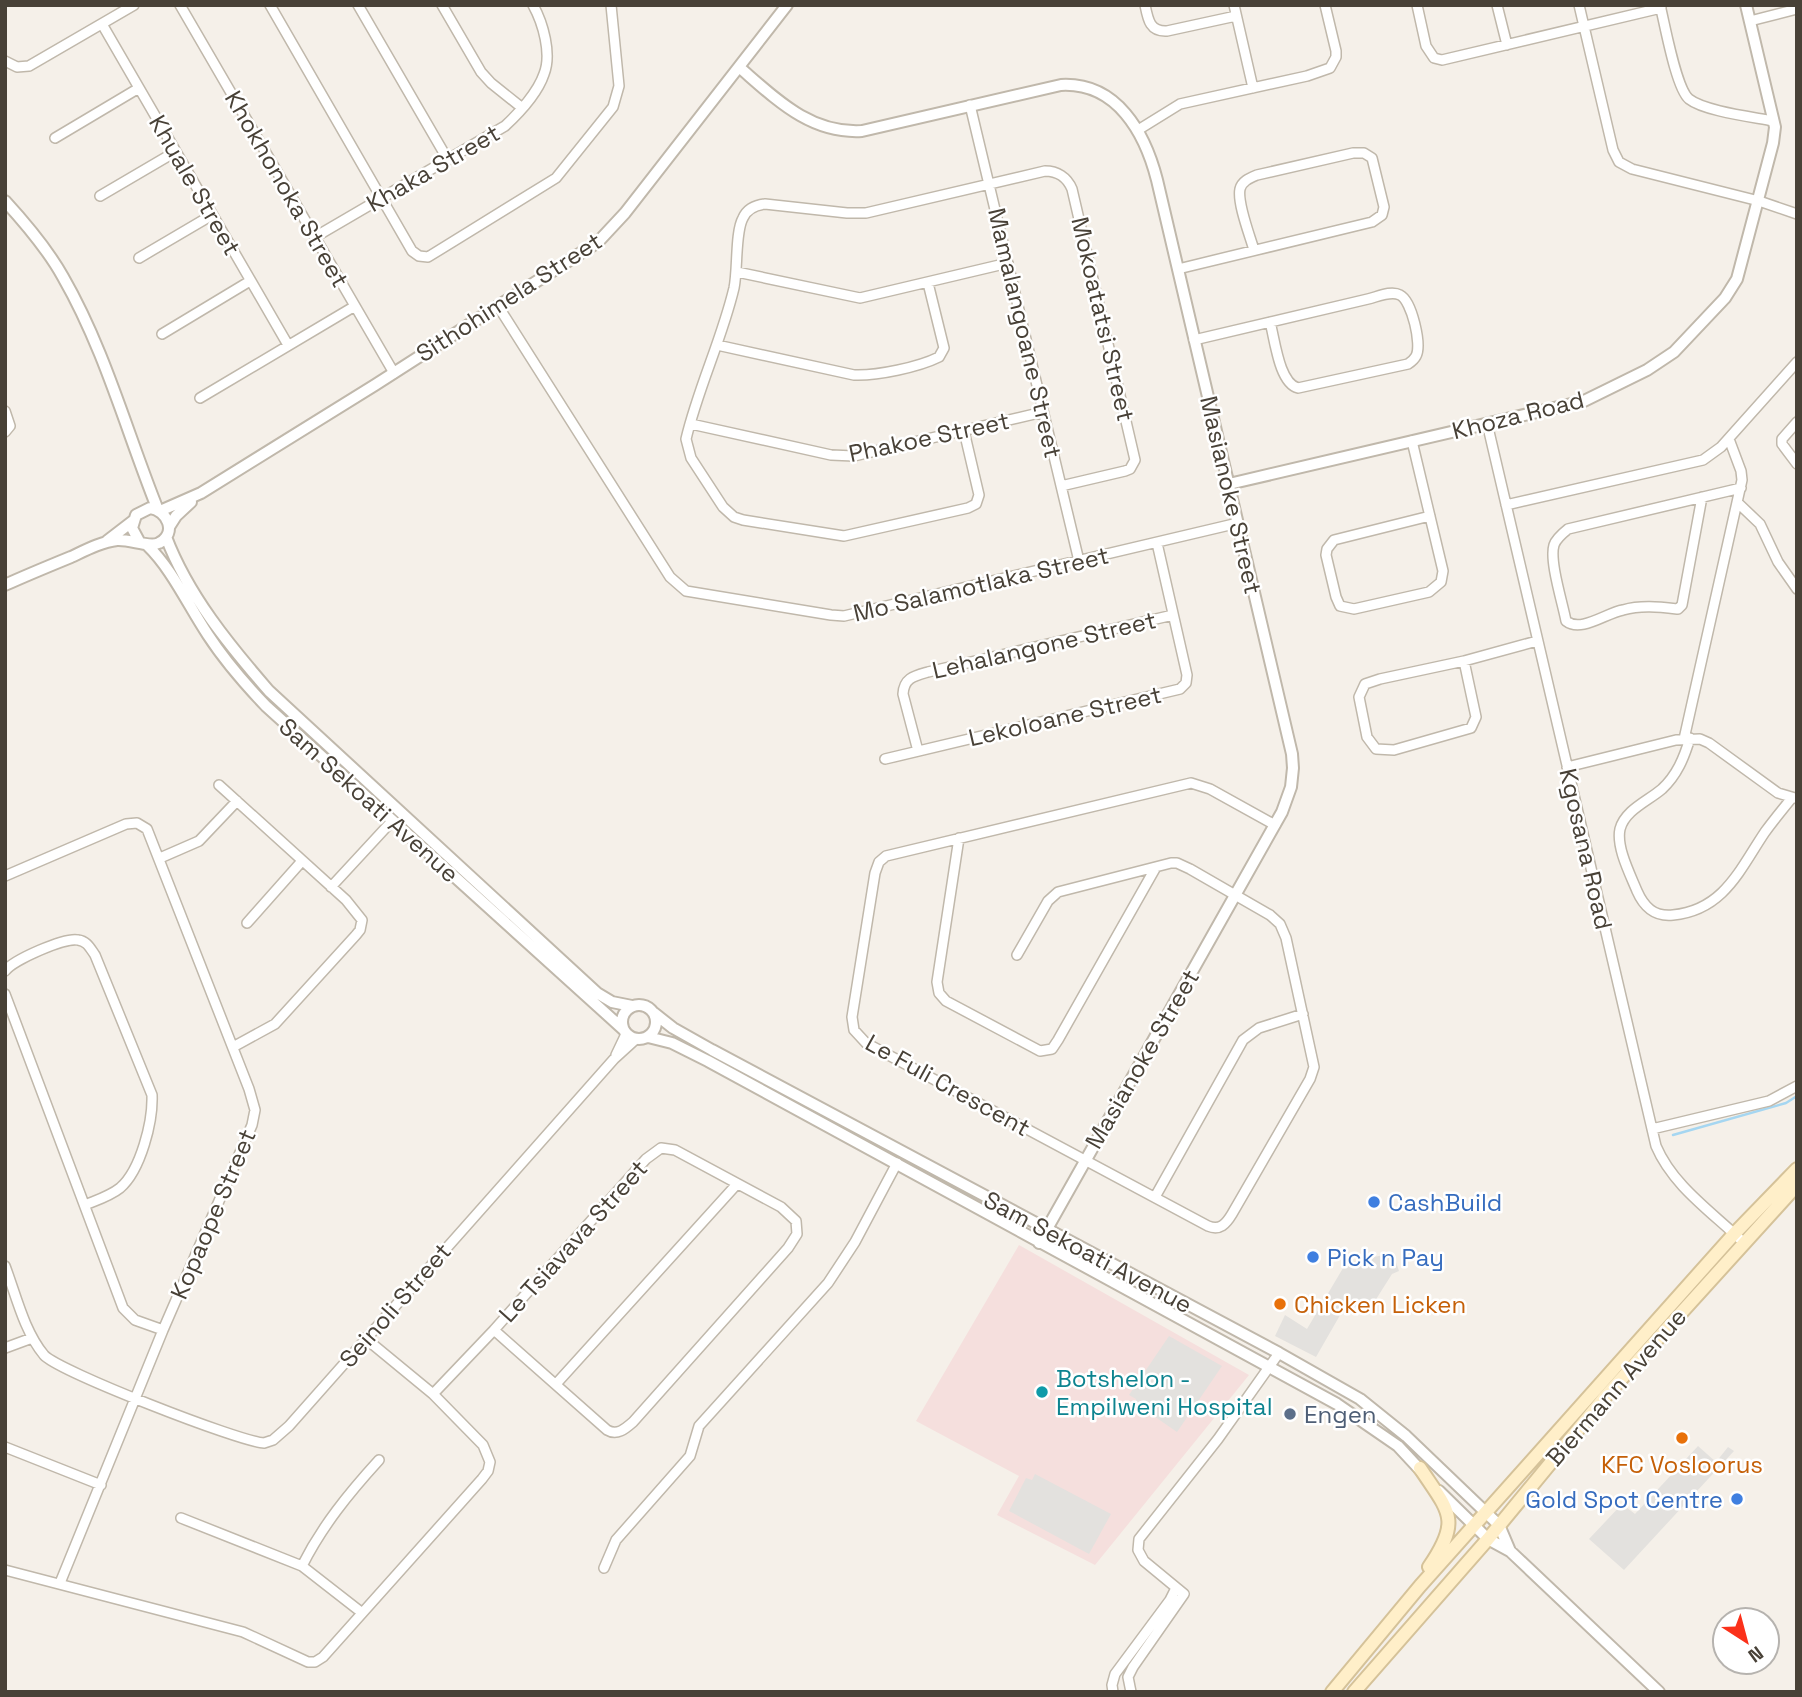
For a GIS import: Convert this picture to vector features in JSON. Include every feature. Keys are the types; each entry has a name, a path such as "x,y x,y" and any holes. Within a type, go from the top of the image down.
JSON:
{"main road":[{"path":"1332,1692 1420,1586 1738,1238 1797,1169"},
{"path":"1738,1238 1797,1185"},
{"name":"Biermann Avenue","path":"1354,1692 1488,1539 1738,1238"},
{"path":"1420,1468 1442,1501 1450,1522 1447,1539 1420,1586"}],"street":[{"path":"5,61 17,67 29,66 134,5"},
{"name":"Khokhonoka Street","path":"180,5 394,373"},
{"path":"270,5 412,251 419,256 428,257 556,178 609,112 617,99 619,86 611,5"},
{"path":"358,5 448,160"},
{"path":"442,5 481,72 521,107"},
{"name":"Khaka Street","path":"315,237 505,126 539,85 546,70 542,24 533,5"},
{"name":"Sithohimela Street","path":"159,510 201,493 579,256 610,231 787,5"},
{"path":"1144,5 1150,24 1159,31 1167,32 1237,16"},
{"path":"1234,5 1253,88"},
{"path":"1138,130 1180,104 1307,76 1330,68 1336,51 1325,5"},
{"path":"1417,5 1426,46 1434,58 1448,60 1661,6 1680,83 1687,97 1699,104 1773,121"},
{"path":"1497,5 1507,45"},
{"path":"1579,5 1613,150 1619,162 1632,169 1759,201 1797,214"},
{"name":"Khoza Road","path":"1229,484 1584,401 1647,370 1674,352 1709,317 1733,287 1741,268 1773,143 1773,121 1746,5"},
{"path":"1750,21 1797,9"},
{"name":"Khuale Street","path":"102,24 288,345"},
{"name":"Masianoke Street","path":"739,67 802,118 819,127 838,131 862,131 1061,85 1079,85 1107,98 1122,110 1138,130 1150,153 1292,754 1293,768 1286,804 1275,825 1038,1242"},
{"path":"55,138 139,88"},
{"name":"Mamalangoane Street","path":"970,105 1079,561"},
{"path":"100,196 175,152"},
{"path":"1178,270 1366,225 1379,219 1384,207 1372,159 1364,153 1353,153 1257,175 1246,180 1240,195 1254,250"},
{"name":"Mokoatatsi Street","path":"989,183 1053,171 1070,184 1132,442 1135,460 1130,469 1060,486"},
{"path":"964,432 979,489 976,504 844,536 743,520 729,514 688,451 687,439 737,272 741,223 746,213 758,205 866,213 989,183"},
{"path":"5,201 51,257 75,300 98,352 148,485 159,510 165,515 167,532 155,544 127,539 107,541"},
{"path":"139,258 212,215"},
{"path":"737,272 856,298 1008,263"},
{"path":"162,334 250,281"},
{"path":"717,345 854,375 869,375 925,362 939,357 944,348 928,283"},
{"path":"1195,340 1270,322 1326,309 1388,294 1400,295 1409,306 1418,341 1417,356 1403,365 1310,387 1294,388 1284,377 1270,322"},
{"path":"200,398 355,306"},
{"name":"Mo Salamotlaka Street","path":"498,306 670,577 686,591 844,616 1238,523"},
{"path":"1506,505 1693,463 1712,454 1729,439 1797,362"},
{"path":"5,411 10,426 5,432"},
{"name":"Phakoe Street","path":"691,424 846,457 1043,412"},
{"path":"1797,422 1782,439 1782,444 1797,464"},
{"name":"Kgosana Road","path":"1487,423 1656,1146 1669,1171 1738,1238"},
{"path":"1567,767 1687,738 1709,743 1778,793 1794,798 1766,831 1739,874 1715,898 1685,913 1664,915 1651,911 1641,900 1621,848 1620,830 1628,816 1672,778 1685,756 1687,738 1741,488 1741,471 1729,439"},
{"path":"1412,441 1444,571 1441,582 1429,592 1348,609 1340,606 1326,555 1330,544 1341,537 1430,516"},
{"path":"5,585 107,541 133,521 142,510 148,485"},
{"path":"1702,497 1682,605 1678,610 1649,606 1624,609 1580,626 1572,626 1566,621 1554,568 1553,545 1561,534 1568,529 1702,497 1741,488"},
{"name":"Sithohimela Street","path":"167,532 176,516 201,493"},
{"path":"1738,503 1760,524 1778,562 1797,589"},
{"path":"142,510 159,510"},
{"path":"133,521 133,532 143,543"},
{"name":"Sam Sekoati Avenue","path":"167,532 173,557 198,600 269,691 597,993 612,1002 632,1006"},
{"name":"Sam Sekoati Avenue","path":"143,543 163,564 209,637 266,706 628,1034"},
{"name":"Lekoloane Street","path":"885,759 1180,689 1186,682 1187,675 1157,543"},
{"name":"Lehalangone Street","path":"918,751 903,694 904,685 909,678 1173,615"},
{"path":"1464,661 1476,717 1471,729 1394,750 1381,750 1373,746 1367,737 1359,697 1365,684 1537,641"},
{"name":"Le Fuli Crescent","path":"1017,955 1048,901 1058,892 1171,863 1181,864 1270,915 1280,924 1286,938 1313,1057 1312,1073 1228,1221 1221,1227 1213,1228 866,1042 853,1030 852,1017 875,873 879,862 886,856 1191,783 1210,789 1275,825"},
{"path":"219,785 331,887 362,920 360,930 275,1024 233,1047"},
{"path":"160,858 199,841 237,801"},
{"path":"331,887 392,821"},
{"name":"Kopaope Street","path":"5,876 131,823 141,824 149,832 160,858 255,1110 252,1125 163,1330 60,1583"},
{"path":"959,838 937,982 939,993 946,1000 1040,1051 1052,1049 1058,1040 1156,867"},
{"path":"247,923 302,861"},
{"path":"5,971 14,962 67,941 78,940 88,944 95,955 152,1095 153,1113 149,1130 127,1180 108,1195 85,1205"},
{"path":"5,994 123,1308 135,1320 163,1330"},
{"path":"642,1004 654,1013 656,1023 648,1037 628,1034 622,1015 632,1006 642,1004"},
{"name":"Sam Sekoati Avenue","path":"654,1013 673,1028 712,1050 1360,1399 1390,1422 1499,1525"},
{"path":"1155,1197 1243,1040 1259,1028 1303,1014"},
{"name":"Seinoli Street","path":"136,1398 191,1420 264,1443 272,1440 289,1426 614,1059 628,1034"},
{"name":"Sam Sekoati Avenue","path":"648,1037 671,1043 696,1055 1353,1413 1398,1446 1488,1539 1510,1551"},
{"path":"1652,1129 1769,1101 1797,1086"},
{"name":"Le Tsiavava Street","path":"433,1394 656,1151 665,1147 675,1150 787,1211 796,1221 797,1228 788,1248 624,1430 615,1433 607,1430 556,1384"},
{"path":"604,1568 615,1540 687,1461 699,1426 835,1273 855,1242 897,1163"},
{"path":"494,1330 556,1384 737,1184"},
{"path":"5,1266 32,1338 46,1357 136,1398"},
{"path":"5,1348 32,1338"},
{"path":"5,1570 243,1632 308,1662 315,1662 323,1657 488,1471 490,1462 483,1445 433,1394 365,1338"},
{"path":"1180,1591 1139,1555 1139,1539 1218,1439 1279,1353"},
{"path":"5,1447 101,1485"},
{"path":"302,1566 329,1519 379,1460"},
{"path":"181,1518 302,1566 361,1612"},
{"path":"1499,1525 1510,1551 1659,1692"},
{"path":"1113,1692 1115,1674 1170,1600 1180,1591"},
{"path":"1131,1692 1128,1681 1133,1667 1180,1591"}],"shaded area":[{"path":"1019,1245 1249,1375 1095,1565 997,1515 1019,1476 916,1421"},
{"path":"1393,1253 1399,1271 1392,1274 1368,1312 1347,1303 1316,1357 1275,1336 1285,1315 1307,1329 1346,1263"},
{"path":"1169,1336 1222,1366 1177,1432 1135,1403 1136,1399 1129,1395"},
{"path":"1698,1446 1716,1462 1728,1447 1734,1451 1624,1570 1589,1539 1622,1504 1635,1514"},
{"path":"1035,1474 1111,1514 1089,1554 1009,1511 1026,1478 1032,1480"}],"waterway":[{"path":"1673,1135 1786,1103 1797,1096"}],"place":[{"name":"CashBuild","path":"1374,1202"},
{"name":"Pick n Pay","path":"1313,1257"},
{"name":"Chicken Licken","path":"1280,1304"},
{"name":"Botshelon - Empilweni Hospital","path":"1042,1392"},
{"name":"Engen","path":"1290,1414"},
{"name":"KFC Vosloorus","path":"1682,1438"},
{"name":"Gold Spot Centre","path":"1737,1499"}]}
